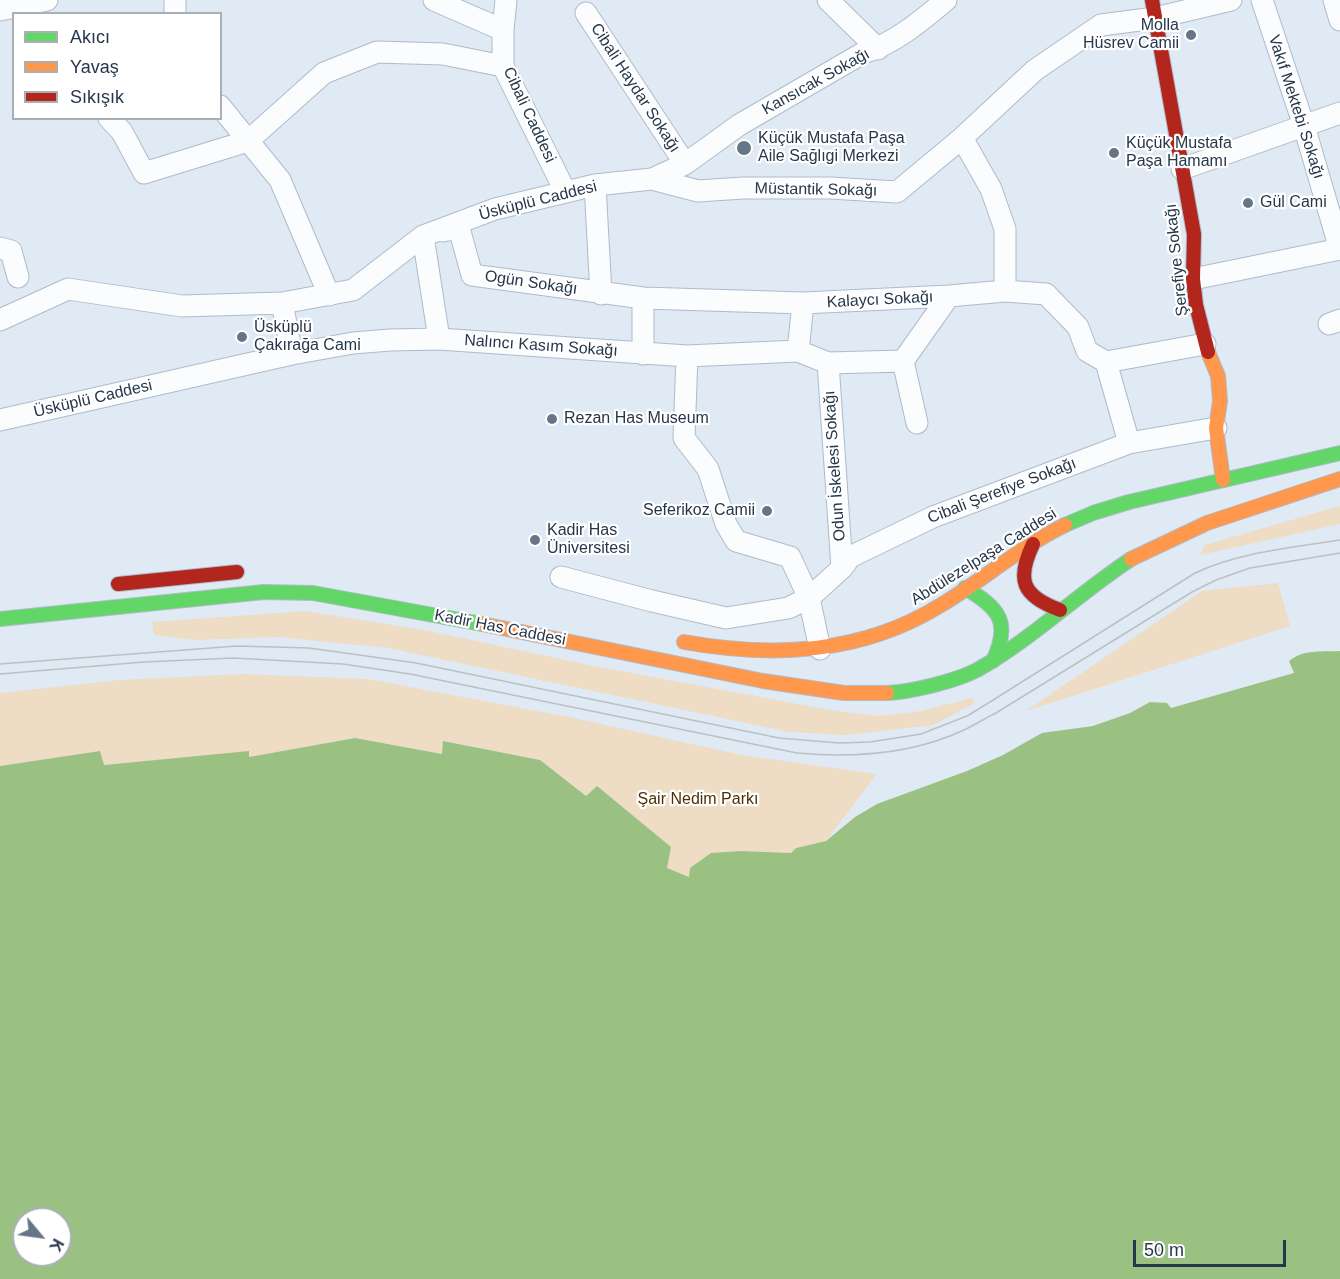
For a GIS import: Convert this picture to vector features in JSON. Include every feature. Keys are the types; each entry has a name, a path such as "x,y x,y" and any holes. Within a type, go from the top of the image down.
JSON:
{"main road":[{"name":"Şerefiye Sokağı","path":"1153,9 1194,234 1192,279 1205,344 1218,376 1220,401 1216,429 1223,480"},
{"name":"Abdülezelpaşa Caddesi","path":"820,649 886,634 940,606 1033,544 1076,520 1122,504 1340,453"},
{"path":"993,661 1115,569 1145,551 1217,520 1340,479"},
{"path":"1033,544 1024,560 1021,574 1024,584 1031,595 1060,610"},
{"path":"104,586 252,571"},
{"path":"965,588 982,597 1000,615 1002,639 993,661"},
{"name":"Kadir Has Caddesi","path":"0,619 290,591 397,607 763,681 844,693 891,693 912,690 957,679 993,661"},
{"path":"674,640 732,651 794,652 820,649"}],"street":[{"path":"0,10 48,0"},
{"path":"434,0 503,30"},
{"name":"Cibali Caddesi","path":"506,0 503,66 565,192"},
{"path":"828,0 878,49"},
{"name":"Kansıcak Sokağı","path":"685,164 749,119 863,53 878,49 917,24 946,0"},
{"name":"Müstantik Sokağı","path":"652,179 698,191 743,188 830,188 897,192 962,138 1035,70 1101,25 1153,9 1231,0"},
{"name":"Vakıf Mektebi Sokağı","path":"1262,0 1304,126 1340,249"},
{"path":"1334,0 1340,20"},
{"name":"Cibali Haydar Sokağı","path":"586,13 685,164"},
{"path":"111,120 122,132 144,173 248,141 324,73 377,52 444,54 503,66"},
{"path":"222,108 280,180 329,295"},
{"path":"1182,169 1340,113"},
{"path":"962,138 991,189 1005,229 1005,291"},
{"name":"Üsküplü Caddesi","path":"0,320 68,289 182,306 282,303 353,290 423,236 495,208 595,185 652,179 685,164"},
{"path":"595,185 601,294"},
{"name":"Ogün Sokağı","path":"423,236 459,228 472,275 601,294"},
{"path":"423,236 439,339"},
{"path":"0,248 11,251 18,277"},
{"path":"1192,279 1340,249"},
{"name":"Kalaycı Sokağı","path":"601,294 643,298 803,303 1005,291 1046,294 1078,327 1087,351 1106,362"},
{"path":"917,423 903,361 949,296"},
{"path":"643,298 643,354"},
{"path":"282,303 292,354"},
{"path":"798,351 803,303"},
{"name":"Üsküplü Caddesi","path":"0,420 292,354 353,343 439,339"},
{"name":"Nalıncı Kasım Sokağı","path":"439,339 687,356"},
{"path":"1129,443 1106,362 1205,344"},
{"path":"820,649 809,598 790,557 736,541 726,524 708,469 684,438 687,356 798,351 828,363 903,361"},
{"name":"Odun İskelesi Sokağı","path":"828,363 842,568"},
{"name":"Cibali Şerefiye Sokağı","path":"809,598 842,568 850,557 933,517 1129,443 1216,429"},
{"path":"561,576 726,618 788,608 809,598"}],"green space":[{"path":"1340,506 1340,524 1200,555 1205,545"},
{"path":"1278,583 1290,626 1026,711 1202,591"},
{"path":"306,611 429,631 594,666 830,710 879,716 921,711 972,698 975,703 933,725 846,735 789,732 388,648 278,637 195,640 154,635 152,622"},
{"name":"Şair Nedim Parkı","path":"243,674 368,679 569,717 742,755 877,774 826,841 796,848 791,853 741,851 689,877 667,868 597,786 586,796 540,760 444,741 443,754 355,738 248,757 248,752 103,765 100,751 0,766 0,693 120,680"}],"shaded area":[{"path":"1340,651 1340,1279 0,1279 0,766 100,751 104,765 249,751 249,757 355,738 442,754 443,741 540,760 586,796 597,786 671,847 667,868 689,877 690,868 711,853 741,851 791,853 796,848 826,841 855,817 877,804 967,771 1003,755 1042,733 1093,726 1130,713 1150,702 1167,703 1171,708 1294,673 1289,661 1313,652"}],"tram line":[{"path":"0,664 237,646 309,648 416,663 779,738 839,743 870,742 921,734 967,716 1195,573 1248,555 1340,540"},
{"path":"0,674 144,662 233,658 343,664 410,674 797,753 861,754 924,744 968,728 1192,592 1216,580 1250,568 1340,553"}],"traffic: fast":[{"path":"1065,525 1093,513 1129,502 1340,453"},
{"path":"887,693 933,685 977,670 1017,644 1131,559"},
{"path":"965,588 987,602 999,618 1001,636 993,661"},
{"path":"0,619 264,592 313,593 482,624"}],"traffic: slow":[{"path":"1208,352 1218,376 1220,401 1216,428 1223,480"},
{"path":"1131,559 1207,523 1340,479"},
{"path":"684,642 751,650 784,650 816,648 880,634 941,605 1033,543 1065,525"},
{"path":"482,624 763,681 844,693 887,693"}],"traffic: jam":[{"path":"1152,0 1194,234 1193,279 1196,305 1208,352"},
{"path":"1033,544 1025,568 1026,585 1037,599 1060,610"},
{"path":"118,584 237,572"}],"place":[{"name":"Molla Hüsrev Camii","path":"1191,35"},
{"name":"Küçük Mustafa Paşa Aile Sağlıgi Merkezi","path":"744,148"},
{"name":"Küçük Mustafa Paşa Hamamı","path":"1114,153"},
{"name":"Gül Cami","path":"1248,203"},
{"name":"Üsküplü Çakırağa Cami","path":"242,337"},
{"name":"Rezan Has Museum","path":"552,419"},
{"name":"Seferikoz Camii","path":"767,511"},
{"name":"Kadir Has Üniversitesi","path":"535,540"}]}
